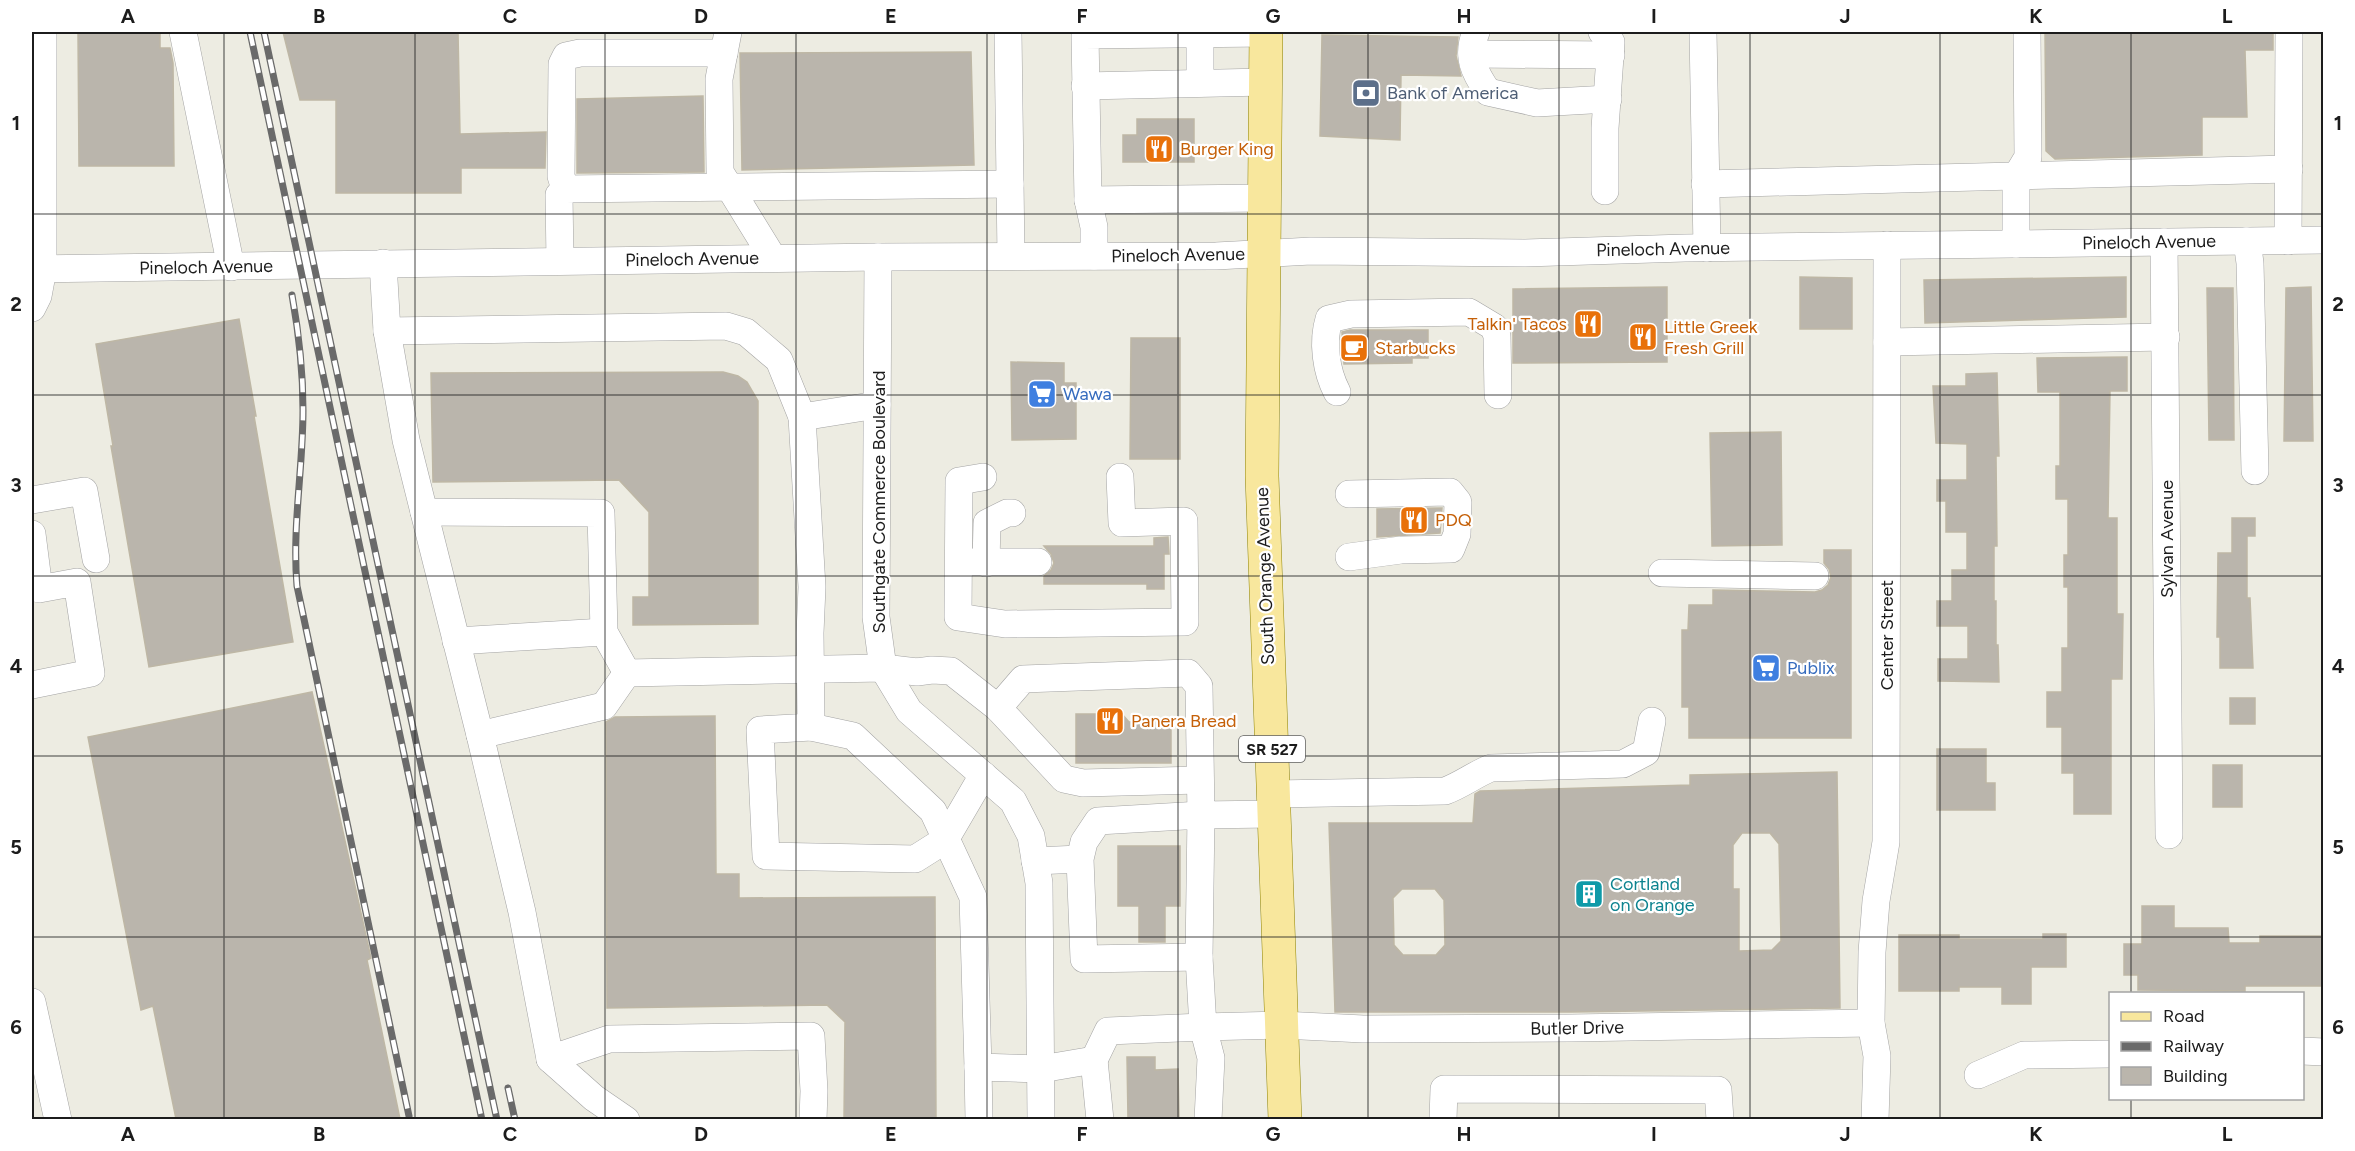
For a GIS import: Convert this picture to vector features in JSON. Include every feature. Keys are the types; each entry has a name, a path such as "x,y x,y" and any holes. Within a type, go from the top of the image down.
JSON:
{"main road":[{"name":"South Orange Avenue","path":"1266,32 1262,476 1285,1119"}],"street":[{"path":"32,308 38,296 43,32"},
{"path":"183,32 231,267"},
{"path":"1008,32 1011,256"},
{"path":"1094,256 1094,228 1088,200 1085,35 1266,32"},
{"path":"1703,32 1707,248"},
{"path":"2016,244 2016,177 2028,157 2027,32"},
{"path":"2288,241 2289,32"},
{"path":"1200,33 1200,83"},
{"path":"566,189 561,176 562,64 566,56 726,42 719,79 720,172 773,258"},
{"path":"1605,191 1605,128 1608,99 1606,43 1474,43 1474,72 1488,92 1537,103 1608,99"},
{"path":"1085,86 1265,82"},
{"path":"1705,184 2289,169"},
{"path":"560,261 559,195 566,189 730,189 1010,184"},
{"path":"1088,200 1264,198"},
{"name":"Pineloch Avenue","path":"37,269 878,256 1216,256 1311,251 1525,253 1887,245 2324,240"},
{"path":"2247,241 2250,263 2255,471"},
{"name":"Sylvan Avenue","path":"2164,242 2169,835"},
{"name":"Center Street","path":"1875,1119 1877,1056 1871,1023 1872,952 1876,901 1886,842 1887,245"},
{"name":"Southgate Commerce Boulevard","path":"878,256 876,617 883,668 909,711 1013,801 1031,836 1038,883 1041,1119"},
{"path":"383,263 387,331 406,440 522,912 550,1059 594,1098 626,1119"},
{"path":"1337,392 1329,376 1326,329 1329,319 1351,314 1469,312 1494,327 1497,336 1498,395"},
{"path":"387,331 726,326 746,332 778,360 802,417 812,587 811,727"},
{"path":"1887,342 2166,337"},
{"path":"802,417 877,405"},
{"path":"983,477 959,481 958,617 1005,624 1185,622 1184,521 1122,523 1120,477"},
{"path":"32,501 84,491 96,559"},
{"path":"1349,494 1450,492 1458,502 1457,534 1451,549 1401,550 1350,557"},
{"path":"424,512 601,513 604,632 627,673"},
{"path":"986,563 987,523 1007,513 1012,513"},
{"path":"32,534 39,590 77,582 91,673 32,685"},
{"path":"959,562 1038,562"},
{"path":"1662,573 1815,576"},
{"path":"456,641 604,632"},
{"path":"627,673 883,668 917,672 951,671 998,708 1064,779 1083,783 1200,780"},
{"path":"480,735 604,706 627,673"},
{"path":"998,708 1023,678 1188,673 1199,686 1201,815 1198,957 1203,1027 1211,1058 1208,1119"},
{"path":"1198,957 1084,959 1080,859 1084,842 1098,821 1201,815 1274,804 1445,791 1491,768 1623,764 1646,752 1652,721"},
{"path":"979,1119 973,897 945,840 933,811 853,736 811,727 760,730 766,856 915,859 945,840 983,775"},
{"path":"1035,861 1080,859"},
{"path":"32,1002 58,1119"},
{"name":"Butler Drive","path":"1094,1060 1108,1031 1282,1025 1363,1029 1871,1023"},
{"path":"550,1059 609,1038 812,1036 813,1119"},
{"path":"2304,1051 2324,1052"},
{"path":"1978,1075 2024,1055 2109,1054"},
{"path":"978,1066 1041,1069 1094,1060 1100,1119"},
{"path":"1443,1119 1444,1089 1718,1090 1720,1119"}],"building":[{"path":"78,32 160,32 160,48 170,48 173,63 174,166 79,166"},
{"path":"283,32 458,32 460,134 546,132 545,168 461,168 461,193 336,193 336,100 300,100"},
{"path":"2045,32 2273,32 2273,50 2245,50 2247,117 2202,117 2202,155 2055,159 2046,151"},
{"path":"1322,35 1458,37 1456,56 1461,76 1401,75 1400,140 1320,136"},
{"path":"971,52 974,165 742,170 740,53"},
{"path":"703,96 704,172 577,173 577,99"},
{"name":"Burger King","path":"1137,119 1194,119 1194,162 1123,162 1123,135 1137,135"},
{"path":"1800,277 1852,278 1852,329 1800,329"},
{"path":"2126,277 2126,317 1925,323 1924,280"},
{"path":"1667,287 1667,362 1513,363 1513,289"},
{"path":"2311,287 2313,441 2284,441 2286,288"},
{"path":"2207,288 2233,288 2234,440 2209,440"},
{"path":"239,319 293,642 149,667 96,344"},
{"path":"1350,330 1428,330 1428,358 1412,358 1412,363 1344,364 1342,332"},
{"path":"1131,338 1180,338 1180,459 1130,459"},
{"path":"2127,357 2127,391 2110,391 2108,518 2117,518 2117,614 2123,614 2122,679 2111,679 2111,814 2074,814 2074,773 2062,773 2062,727 2047,727 2047,692 2062,692 2062,648 2068,648 2068,587 2064,587 2064,555 2068,555 2068,499 2056,499 2056,466 2060,466 2060,392 2038,392 2037,358"},
{"path":"1011,362 1064,363 1064,383 1076,383 1076,439 1012,440"},
{"path":"723,372 738,376 747,382 758,401 758,624 633,625 633,597 649,597 649,512 619,480 433,482 431,373"},
{"path":"1997,373 1999,456 1996,456 1997,546 1994,546 1994,601 1996,601 1999,682 1938,681 1938,659 1968,659 1968,626 1937,626 1937,601 1952,601 1952,570 1967,570 1967,532 1946,532 1946,501 1937,501 1937,480 1967,480 1967,444 1936,443 1933,386 1966,386 1966,374"},
{"path":"1781,432 1782,545 1712,546 1710,433"},
{"path":"1442,508 1440,533 1377,537 1377,509"},
{"path":"2232,518 2255,518 2255,536 2247,536 2247,598 2250,598 2253,668 2220,668 2220,637 2217,637 2218,553 2232,553"},
{"path":"1168,537 1169,554 1164,554 1164,589 1147,589 1147,584 1044,584 1044,576 1051,570 1054,563 1051,554 1044,546 1154,546 1154,538"},
{"name":"Publix","path":"1824,550 1851,550 1851,738 1689,738 1689,707 1682,707 1682,630 1688,630 1689,605 1713,605 1713,590 1815,592 1822,590 1828,585 1831,577 1824,563"},
{"path":"312,692 371,958 367,960 400,1119 176,1119 153,1006 141,1010 88,737"},
{"path":"2230,698 2255,698 2255,724 2230,724"},
{"path":"1076,714 1122,714 1129,722 1171,721 1171,763 1076,763"},
{"path":"715,716 716,874 739,874 739,898 935,897 936,1119 844,1119 845,1022 827,1005 607,1008 606,722 615,717"},
{"path":"1937,749 1986,749 1986,783 1995,783 1995,810 1937,810"},
{"path":"2213,765 2242,765 2242,807 2213,807"},
{"name":"Cortland on Orange","path":"1837,772 1840,1008 1571,1012 1335,1012 1329,823 1473,823 1475,794 1480,791 1690,785 1690,775","holes":["1742,833 1770,833 1779,844 1781,941 1772,950 1739,951 1739,889 1733,889 1733,845","1402,889 1435,889 1444,900 1445,945 1436,955 1403,955 1394,945 1393,898"]},
{"path":"1118,846 1180,846 1180,906 1165,906 1165,942 1139,942 1139,906 1118,906"},
{"path":"2142,906 2174,906 2174,928 2228,928 2229,943 2260,943 2260,936 2322,936 2322,986 2245,986 2245,991 2138,990 2138,975 2124,975 2124,944 2142,944"},
{"path":"2043,934 2066,934 2066,967 2031,967 2031,1004 2002,1004 2002,987 1959,987 1959,991 1899,991 1899,935 1959,935 1959,939 2043,939"},
{"path":"1127,1057 1155,1057 1155,1070 1178,1069 1179,1119 1128,1119"}],"railway":[{"path":"250,32 482,1120"},
{"path":"264,32 497,1120"},
{"path":"292,295 303,395 296,542 297,586 409,1116"},
{"path":"508,1088 515,1120"}],"place":[{"name":"Bank of America","path":"1366,93"},
{"name":"Burger King","path":"1159,149"},
{"name":"Talkin' Tacos","path":"1588,324"},
{"name":"Little Greek Fresh Grill","path":"1643,337"},
{"name":"Starbucks","path":"1354,348"},
{"name":"Wawa","path":"1042,394"},
{"name":"PDQ","path":"1414,520"},
{"name":"Publix","path":"1766,668"},
{"name":"Panera Bread","path":"1110,721"},
{"name":"Cortland on Orange","path":"1589,894"}]}
